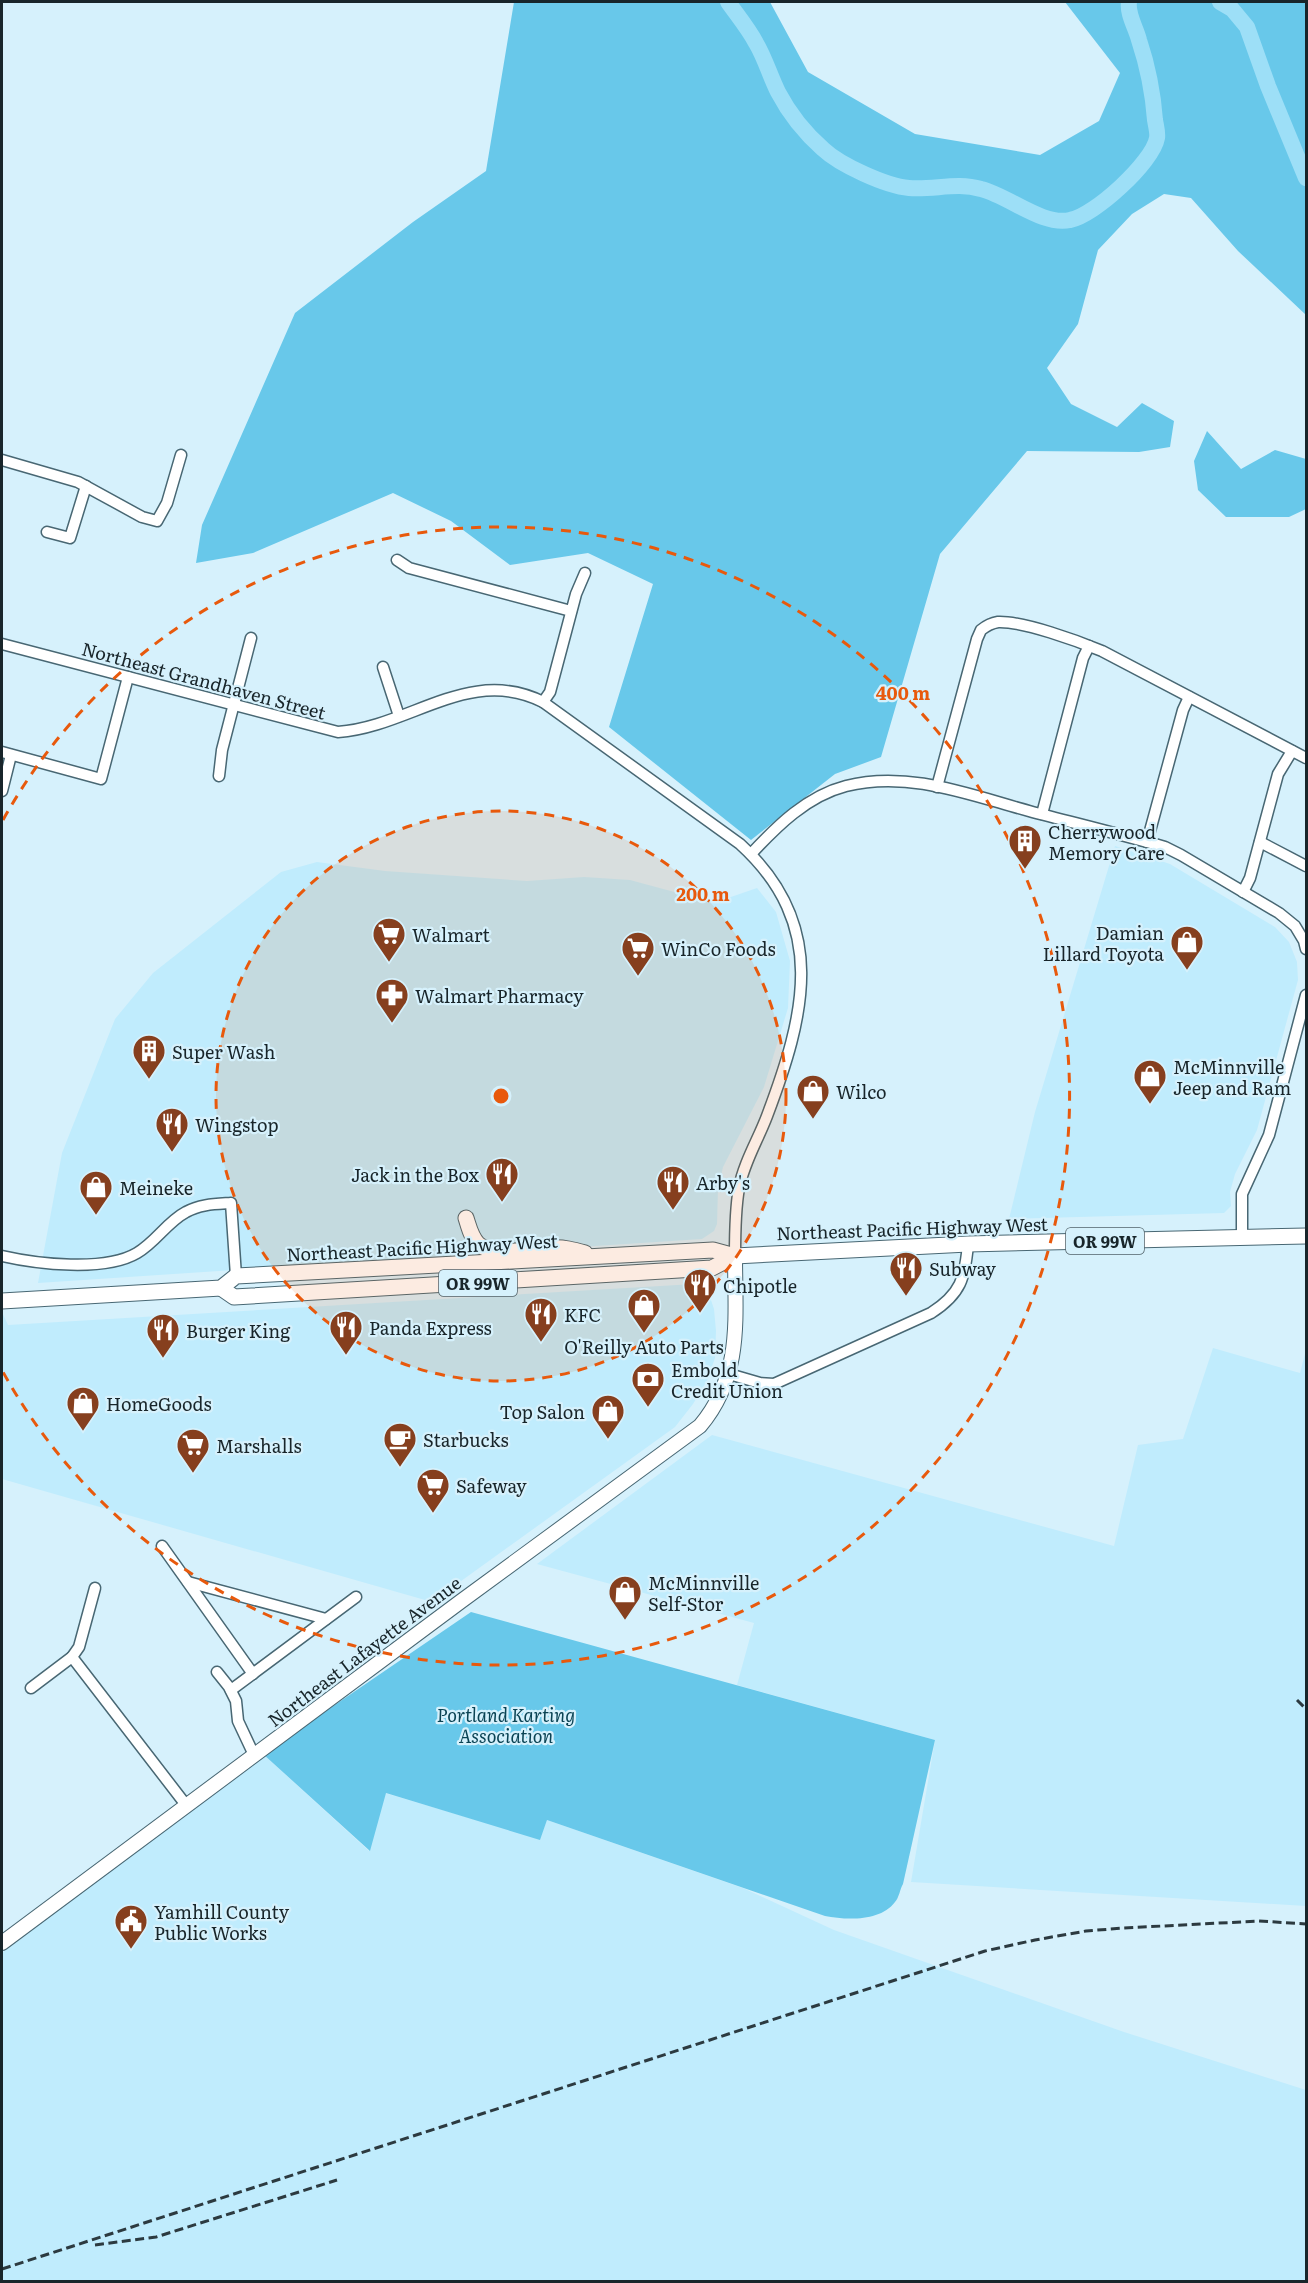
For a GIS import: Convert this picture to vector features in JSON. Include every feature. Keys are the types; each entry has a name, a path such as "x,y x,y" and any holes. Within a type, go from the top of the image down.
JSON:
{"highway":[{"path":"466,1218 472,1236 487,1250 561,1248 605,1257"},
{"name":"Northeast Pacific Highway West","path":"237,1276 451,1263 474,1265 713,1250 735,1256 968,1244 1306,1236"},
{"name":"Northeast Pacific Highway West","path":"2,1301 221,1288 234,1297 460,1284 712,1268 735,1256"},
{"path":"460,1284 465,1277 478,1272 562,1267 581,1258"},
{"path":"375,1289 399,1277 437,1275 451,1263"},
{"path":"221,1288 237,1276"}],"main road":[{"name":"Northeast Lafayette Avenue","path":"2,1943 700,1426 714,1410 729,1374 735,1326 735,1256"}],"street":[{"path":"2,460 62,475 142,517 157,521 167,503 181,455"},
{"path":"47,532 70,538 86,486"},
{"path":"397,560 409,568 571,611"},
{"path":"543,702 550,692 576,594 585,573"},
{"path":"937,787 977,639 981,630 987,625 998,622 1078,641 1306,758"},
{"path":"219,776 222,750 251,638"},
{"name":"Northeast Grandhaven Street","path":"2,644 338,732 363,729 462,694 505,689 528,694 543,702 740,844 779,889 789,906 800,943 802,971 796,1022 777,1088 746,1163 741,1181 737,1200 735,1256"},
{"path":"1042,814 1083,658 1089,646"},
{"path":"383,667 399,716"},
{"path":"2,791 6,753 101,779 128,677"},
{"path":"1147,842 1183,710 1189,697"},
{"path":"1243,892 1250,878 1278,774 1292,751"},
{"path":"751,854 782,822 810,802 844,787 877,781 937,787 1147,842 1181,855 1279,913 1295,926 1306,949"},
{"path":"1260,842 1306,866"},
{"path":"1242,1237 1242,1194 1267,1141 1306,994"},
{"path":"2,1256 38,1262 77,1263 118,1260 135,1254 148,1245 186,1212 206,1205 231,1203 237,1276"},
{"path":"729,1374 760,1383 774,1384 931,1313 952,1298 958,1290 966,1265 968,1244"},
{"path":"162,1546 253,1674"},
{"path":"188,1582 326,1619"},
{"path":"32,1688 72,1657 79,1647 95,1588"},
{"path":"231,1690 356,1597"},
{"path":"72,1657 186,1805"},
{"path":"217,1671 237,1701 238,1721 254,1755"}],"shaded area":[{"path":"1115,846 1170,864 1275,927 1289,942 1297,962 1298,980 1257,1130 1235,1174 1230,1192 1231,1206 1224,1213 1009,1219 1035,1112"},
{"path":"317,862 385,871 527,881 584,877 630,880 704,900 725,899 757,888 776,912 790,961 788,1008 764,1087 723,1167 718,1189 717,1224 714,1231 702,1239 38,1283 62,1153 115,1019 153,973 281,872"},
{"path":"694,1284 702,1287 709,1294 714,1309 715,1358 707,1381 675,1427 432,1602 2,1479 2,1312 8,1325"},
{"path":"1213,1348 1300,1373 1306,1350 1306,1906 911,1882 935,1740 737,1685 754,1623 537,1564 712,1435 1114,1546 1138,1445 1183,1439"},
{"path":"263,1754 369,1851 385,1793 540,1839 547,1820 743,1888 834,1930 1124,2032 1306,2090 1306,2281 2,2282 2,1953"}],"green space":[{"path":"514,2 770,2 808,72 915,134 1040,155 1099,121 1120,73 1065,2 1306,2 1306,315 1238,251 1191,198 1164,194 1132,214 1098,250 1078,324 1047,368 1071,404 1117,427 1142,403 1174,421 1170,447 1139,452 1027,451 940,554 881,757 835,774 751,840 609,727 653,584 588,553 510,565 451,521 393,493 253,553 196,563 202,525 295,313 413,222 486,171"},
{"path":"1207,431 1241,469 1275,450 1306,459 1306,509 1289,517 1226,517 1198,490 1194,461"},
{"name":"Portland Karting Association","path":"471,1612 935,1740 903,1884 896,1900 889,1909 872,1916 852,1919 825,1916 547,1820 540,1840 386,1793 370,1851 263,1754"}],"waterway":[{"path":"728,2 756,43 787,108 810,137 831,155 852,168 888,183 909,188 972,187 992,193 1037,215 1059,221 1080,216 1107,199 1145,160 1157,138 1150,80 1138,35 1130,16 1129,2"},
{"path":"1220,2 1232,9 1247,27 1268,86 1306,178"}],"railway":[{"path":"1297,1700 1306,1709"},
{"path":"2,2269 985,1951 1086,1931 1259,1921 1306,1924"},
{"path":"95,2245 156,2237 337,2180"}],"place":[{"name":"Cherrywood Memory Care","path":"1025,870"},
{"name":"Walmart","path":"389,963"},
{"name":"Damian Lillard Toyota","path":"1187,971"},
{"name":"WinCo Foods","path":"638,977"},
{"name":"Walmart Pharmacy","path":"392,1024"},
{"name":"Super Wash","path":"149,1080"},
{"name":"McMinnville Jeep and Ram","path":"1150,1105"},
{"name":"Wilco","path":"813,1120"},
{"name":"Wingstop","path":"172,1153"},
{"name":"Jack in the Box","path":"502,1203"},
{"name":"Arby's","path":"673,1211"},
{"name":"Meineke","path":"96,1216"},
{"name":"Subway","path":"906,1297"},
{"name":"Chipotle","path":"700,1314"},
{"name":"O'Reilly Auto Parts","path":"644,1334"},
{"name":"KFC","path":"541,1343"},
{"name":"Panda Express","path":"346,1356"},
{"name":"Burger King","path":"163,1359"},
{"name":"Embold Credit Union","path":"648,1408"},
{"name":"HomeGoods","path":"83,1432"},
{"name":"Top Salon","path":"608,1440"},
{"name":"Starbucks","path":"400,1468"},
{"name":"Marshalls","path":"193,1474"},
{"name":"Safeway","path":"433,1514"},
{"name":"McMinnville Self-Stor","path":"625,1621"},
{"name":"Yamhill County Public Works","path":"131,1950"}]}
